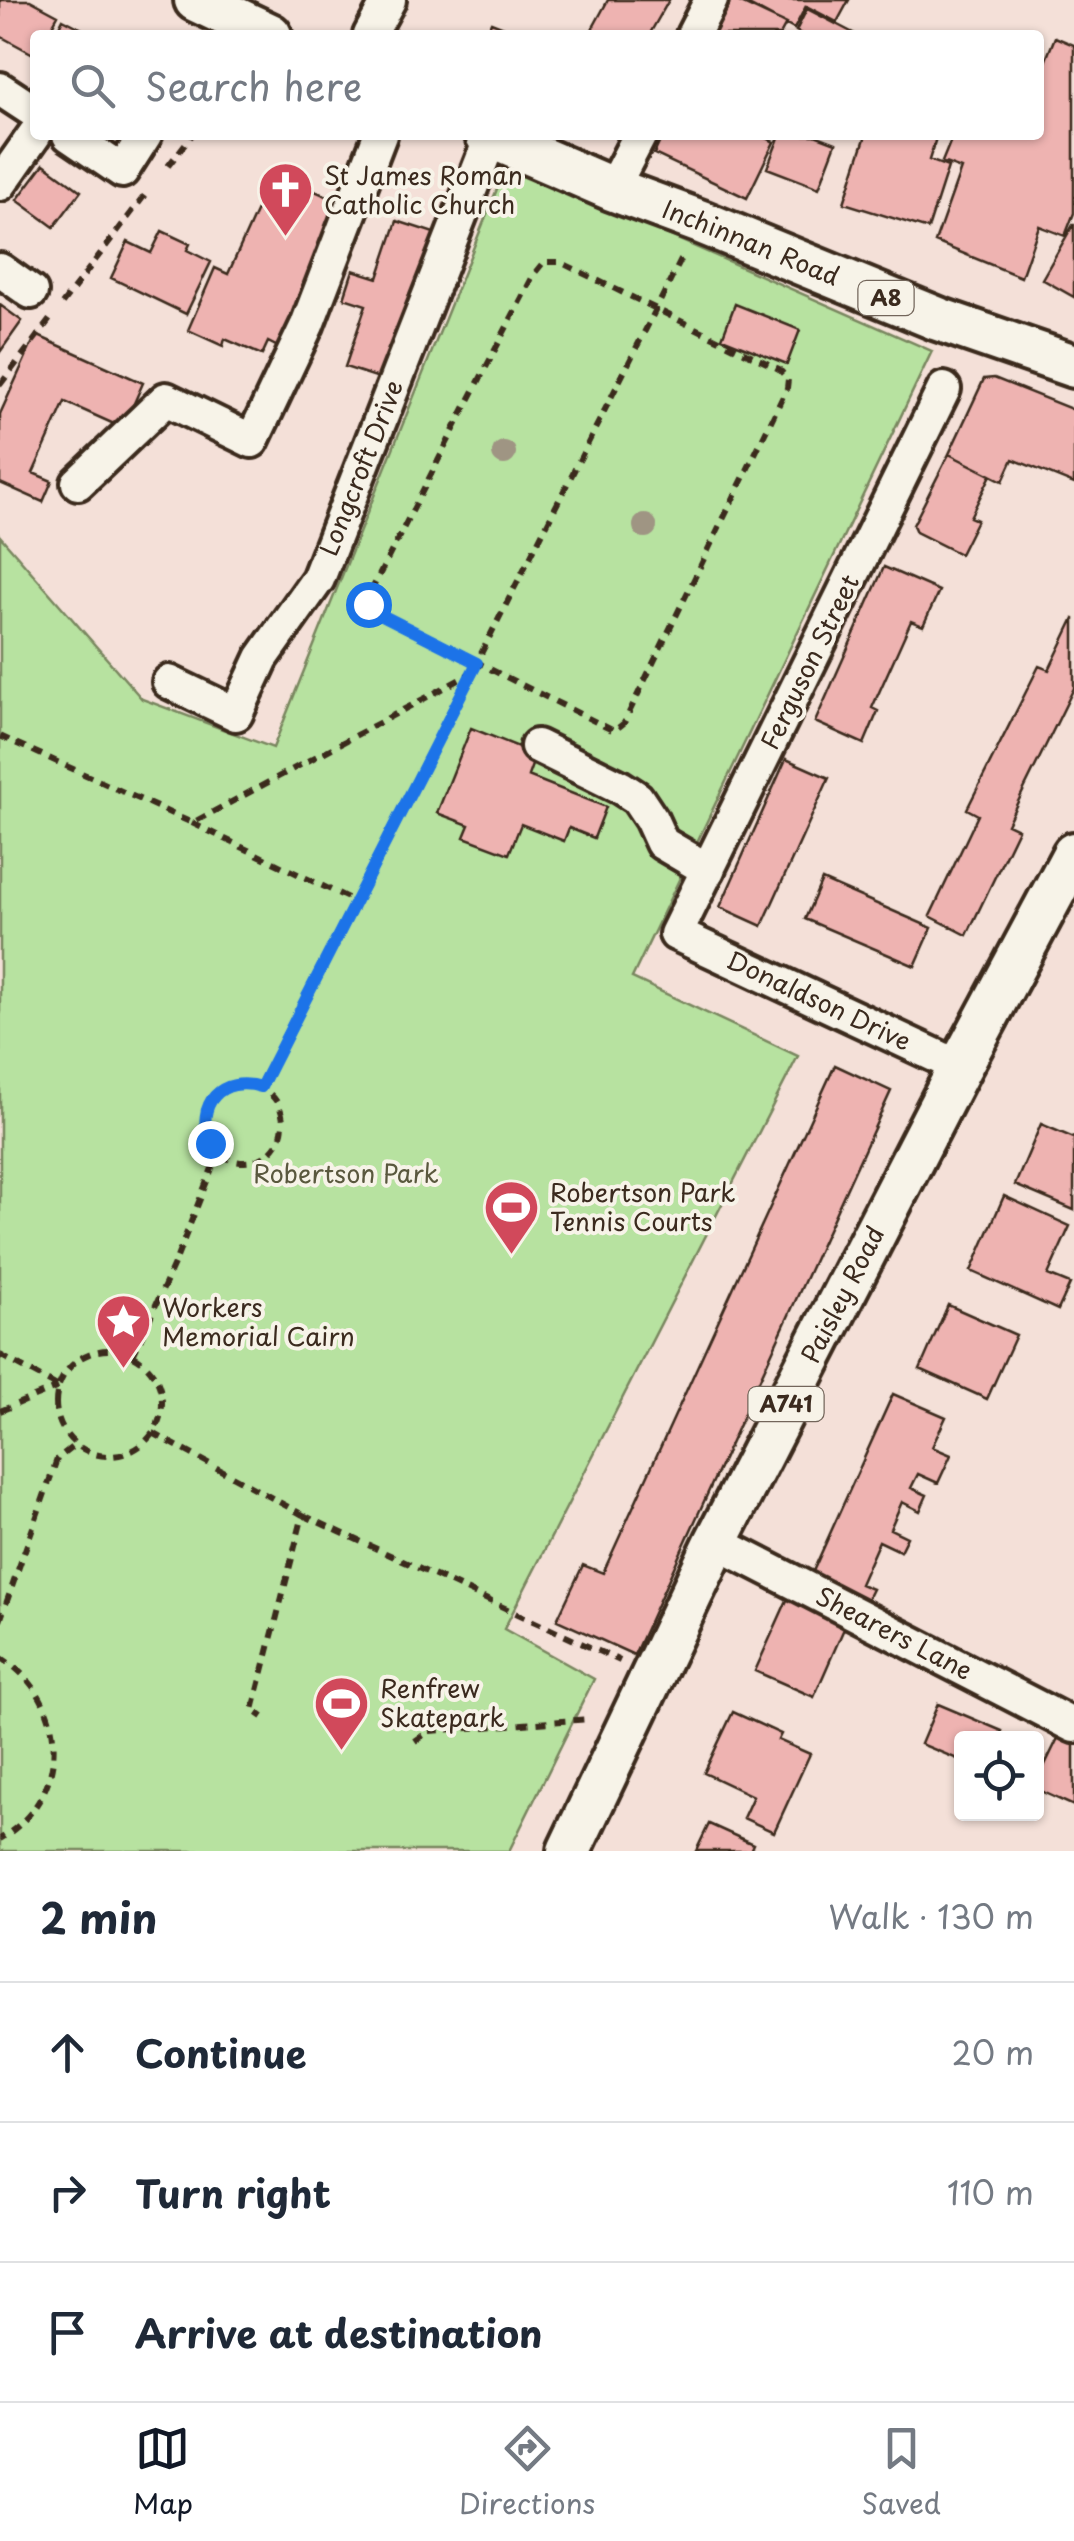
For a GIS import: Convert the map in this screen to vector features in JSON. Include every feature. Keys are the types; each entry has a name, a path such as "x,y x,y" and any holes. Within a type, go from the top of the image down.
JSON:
{"main road":[{"path":"210,16 254,30"},
{"name":"Inchinnan Road","path":"498,140 938,319 1074,366"},
{"name":"Paisley Road","path":"569,1851 716,1542 1074,854"}],"street":[{"path":"373,30 388,0"},
{"path":"696,30 711,0"},
{"path":"0,88 30,109"},
{"path":"0,184 31,140"},
{"path":"77,140 122,171 142,140"},
{"path":"78,484 166,399 252,441 307,325 378,140"},
{"name":"Longcroft Drive","path":"169,682 236,714 262,658 318,578 487,140"},
{"path":"612,189 637,140"},
{"path":"0,270 31,292"},
{"name":"Ferguson Street","path":"676,934 944,389"},
{"path":"537,746 637,798 662,842 708,870"},
{"name":"Donaldson Drive","path":"676,934 960,1067"},
{"name":"Shearers Lane","path":"716,1542 1074,1726"}],"path":[{"path":"158,179 188,140"},
{"path":"0,385 146,194"},
{"path":"261,1087 701,222"},
{"path":"560,262 656,308 779,369 786,374 788,384 618,730 477,663 372,610 368,604 369,595 542,264 560,262"},
{"path":"192,823 471,673"},
{"path":"0,736 356,902"},
{"path":"248,1083 272,1094 283,1118 277,1145 256,1161 229,1160 218,1153 205,1131 204,1119 214,1096 224,1088 248,1083"},
{"path":"133,1356 218,1153"},
{"path":"116,1351 133,1356 148,1366 158,1382 161,1417 141,1446 125,1454 91,1453 76,1444 58,1418 59,1386 68,1370 98,1352 116,1351"},
{"path":"0,1355 59,1386"},
{"path":"0,1410 59,1386"},
{"path":"153,1433 302,1516 652,1676"},
{"path":"0,1620 57,1460 76,1444"},
{"path":"263,1716 253,1710 302,1516"},
{"path":"0,1657 18,1668 39,1692 52,1723 54,1756 46,1788 29,1816 0,1838"},
{"path":"415,1741 428,1731 633,1716"}],"green space":[{"name":"Robertson Park","path":"507,164 932,351 632,978 798,1056 504,1629 594,1679 509,1851 0,1851 0,536 142,699 273,748"}],"building":[{"path":"0,0 30,0 58,15 50,30 30,30 30,52 0,36"},
{"path":"608,0 669,0 652,30 592,30"},
{"path":"727,0 735,0 786,24 783,30 713,30"},
{"path":"752,0 849,0 837,22 806,6 794,29 749,5"},
{"path":"807,9 847,30 796,30"},
{"path":"63,19 84,30 58,30"},
{"path":"491,22 512,30 488,30"},
{"path":"1055,37 1074,45 1074,213 1065,236 1039,226 1021,277 935,242 961,169 942,162 951,140 1044,140 1045,62"},
{"path":"661,140 774,142 747,198 654,154"},
{"path":"778,140 836,143 819,188 767,168"},
{"path":"864,140 935,140 929,160 948,167 928,229 844,203"},
{"path":"44,164 81,191 54,227 17,200"},
{"name":"St James Roman Catholic Church","path":"270,181 288,189 292,181 331,198 329,205 339,209 278,347 268,342 262,355 225,339 223,346 188,330 215,268 228,274"},
{"path":"397,221 434,233 385,380 345,367 366,305 344,298 353,270 378,278"},
{"path":"1074,225 1074,297 1042,279"},
{"path":"162,231 190,244 187,250 211,262 186,314 111,278 128,242 151,253"},
{"path":"735,304 800,330 787,364 722,338"},
{"path":"0,305 22,321 0,352"},
{"path":"36,335 143,383 123,428 65,402 33,473 52,481 43,502 0,483 0,414"},
{"path":"994,378 1074,410 1074,484 1013,459 1003,481 949,454 984,379"},
{"path":"949,454 991,475 970,517 977,520 960,554 916,532 913,525"},
{"path":"884,567 939,591 923,626 911,621 872,708 878,711 864,744 815,722"},
{"path":"1074,618 1074,688 1007,824 1018,829 967,935 930,916 978,815 967,809 1039,666 1049,670"},
{"path":"471,728 536,754 528,776 606,807 594,838 569,828 564,841 521,824 509,854 464,837 469,825 437,813"},
{"path":"786,759 829,778 762,926 720,907"},
{"path":"822,880 932,928 915,966 805,919"},
{"path":"835,1065 891,1091 634,1655 557,1620 583,1565 603,1573"},
{"path":"1041,1124 1074,1138 1074,1210 1015,1185"},
{"path":"1004,1196 1070,1226 1048,1275 1070,1284 1058,1310 971,1271"},
{"path":"948,1305 1016,1335 987,1399 920,1369"},
{"path":"893,1394 946,1417 932,1447 951,1455 938,1483 918,1474 911,1488 927,1495 920,1511 902,1502 890,1529 907,1537 900,1551 879,1541 860,1584 872,1589 865,1603 810,1578"},
{"path":"788,1598 846,1624 814,1697 755,1671"},
{"path":"938,1704 1002,1731 954,1731 954,1758 921,1744"},
{"path":"733,1712 781,1734 778,1740 810,1754 774,1832 743,1818 753,1796 704,1773"},
{"path":"1062,1730 1074,1736 1074,1806 1044,1793 1044,1767"},
{"path":"709,1824 753,1844 750,1851 696,1851"}],"place":[{"name":"St James Roman Catholic Church","path":"285,239"},
{"name":"Robertson Park Tennis Courts","path":"511,1256"},
{"name":"Workers Memorial Cairn","path":"123,1371"},
{"name":"Renfrew Skatepark","path":"341,1752"}],"route":[{"path":"210,1143 204,1119 207,1106 224,1088 248,1083 261,1087 477,663 372,610 368,604"}]}
